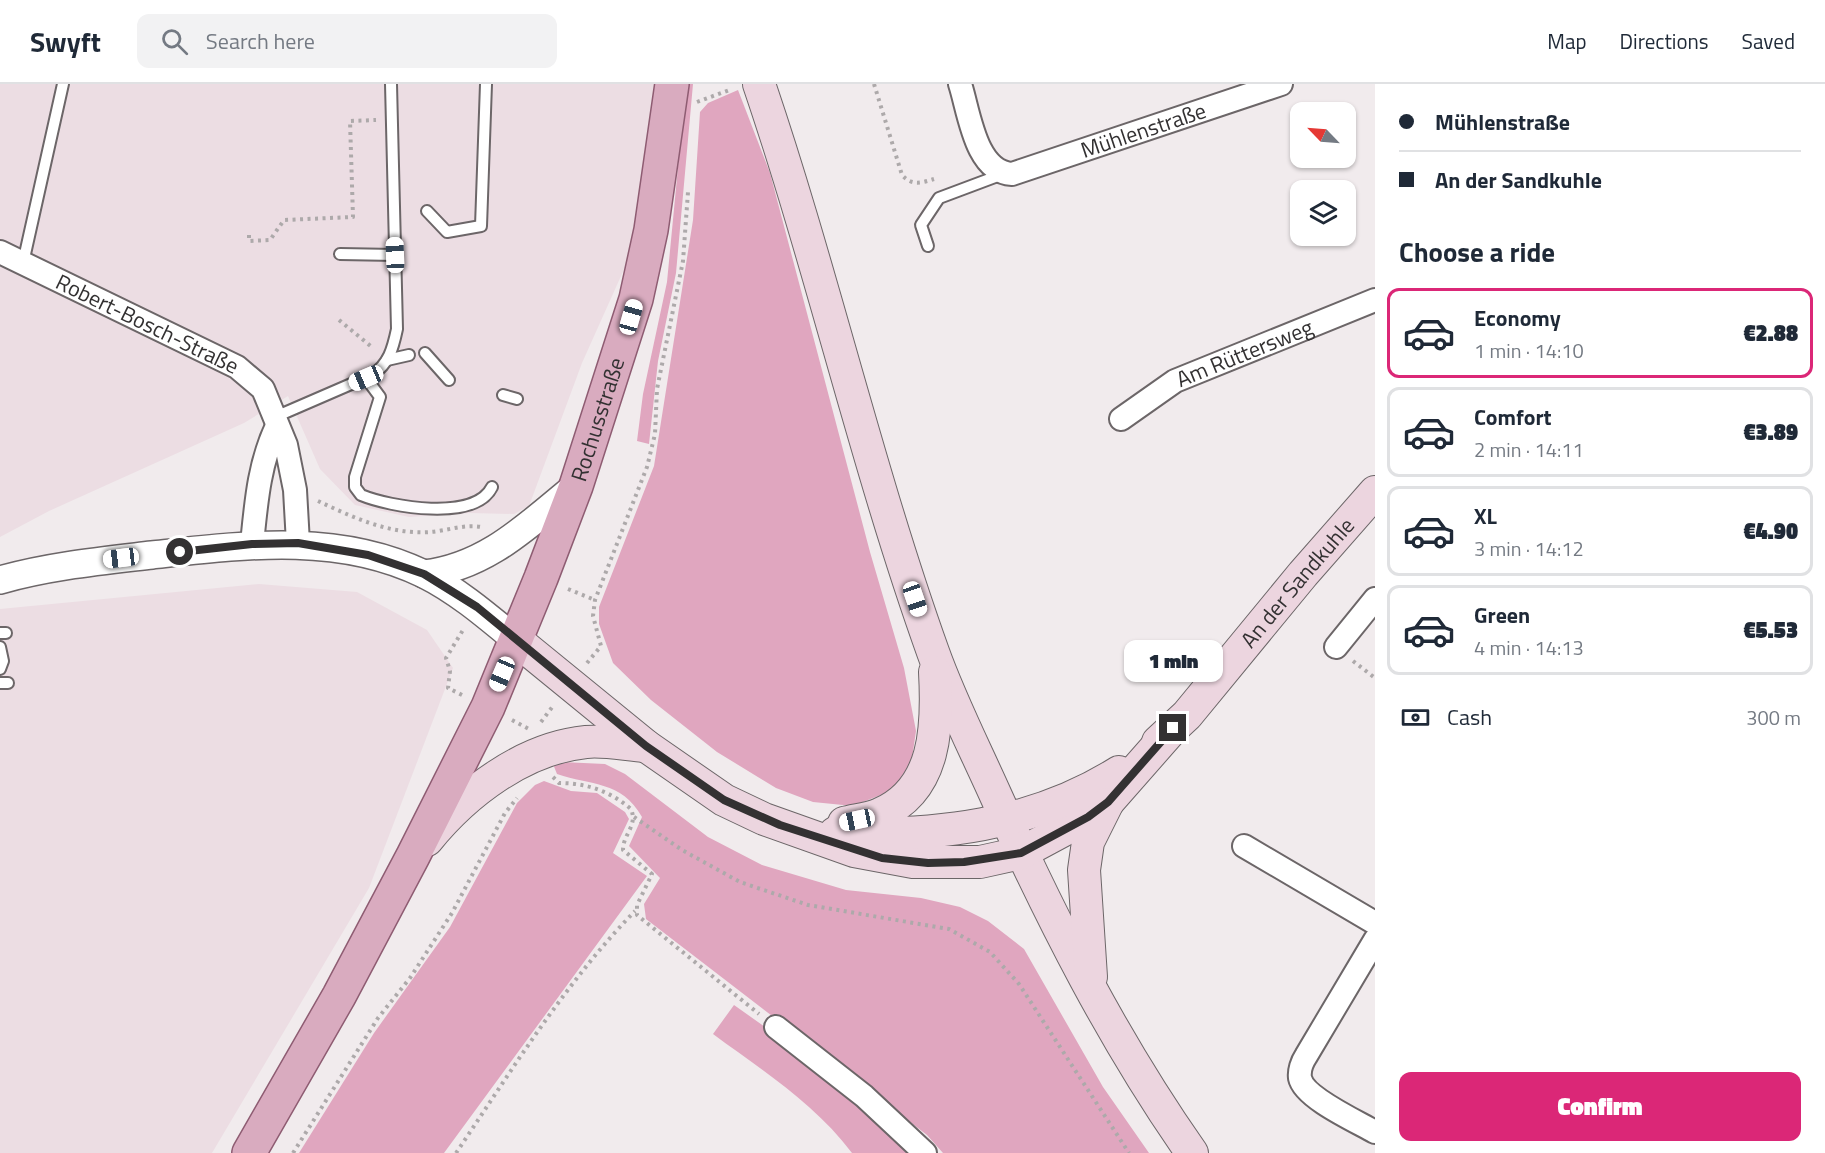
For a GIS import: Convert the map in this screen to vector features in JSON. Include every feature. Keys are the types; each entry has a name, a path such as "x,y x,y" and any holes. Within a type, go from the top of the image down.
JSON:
{"main road":[{"path":"748,86 781,149 860,424 934,656 1021,853 1093,993 1151,1091 1192,1153"},
{"name":"Rochusstraße","path":"249,1153 333,1006 413,856 480,723 516,640 576,486 626,334 644,266 663,158 683,94"},
{"name":"An der Sandkuhle","path":"1021,853 1088,817 1108,802 1375,492"},
{"path":"516,640 646,746 724,800 764,819 868,855 913,862 980,862 1021,853"},
{"path":"802,832 878,815 895,807 917,785 929,758 935,732 934,656"},
{"name":"An der Sandkuhle","path":"1007,821 1048,808 1096,786 1128,767 1173,728"},
{"path":"413,856 444,818 485,785 544,752 586,742 646,746"},
{"path":"1093,993 1083,881 1088,842 1108,802"},
{"path":"802,832 925,834 1007,821"}],"street":[{"path":"960,84 981,151 997,169 1006,173"},
{"name":"Mühlenstraße","path":"1006,173 1031,168 1281,84"},
{"name":"Robert-Bosch-Straße","path":"0,252 237,367 263,388 286,445 295,490 298,543"},
{"name":"Am Rüttersweg","path":"1121,419 1174,381 1375,300"},
{"path":"252,544 257,496 268,445 276,422"},
{"path":"424,574 453,569 476,561 523,529 576,486"},
{"path":"0,580 101,561 252,544 298,543 368,555 424,574 477,607 516,640"},
{"path":"1336,647 1375,599"},
{"path":"1244,846 1375,923"},
{"path":"1375,940 1302,1062 1300,1079 1312,1095 1375,1132"},
{"path":"776,1027 864,1096 926,1153"}],"lane":[{"path":"23,263 63,84"},
{"path":"276,422 366,378 378,371 387,360 397,329 391,84"},
{"path":"427,211 447,232 481,226 486,84"},
{"path":"928,246 921,225 939,198 1006,173"},
{"path":"340,254 395,255"},
{"path":"425,353 449,380"},
{"path":"387,360 409,355"},
{"path":"366,378 380,397 355,477 355,487 361,495 431,509 477,502 492,488"},
{"path":"503,395 517,399"},
{"path":"0,647 3,661 0,669"}],"path":[{"path":"874,84 902,175 917,184 944,176"},
{"path":"683,94 748,86"},
{"path":"249,235 249,241 270,240 284,220 353,217 350,121 391,119"},
{"path":"339,320 387,360"},
{"path":"550,773 559,783 577,783 610,794 631,809 634,817 682,850 751,886 808,905 949,929 990,952 1019,984 1129,1153"},
{"path":"456,1153 555,1007 592,957 635,910 652,873 623,850 634,817"},
{"path":"635,910 640,920 776,1027"}],"shaded area":[{"path":"0,84 656,84 634,247 582,363 529,506 514,514 470,513 409,517 355,505 320,469 288,396 244,423 49,511 0,537"},
{"path":"686,84 693,84 676,273 658,361 649,444 637,441 643,394 667,282"},
{"path":"738,90 770,173 870,552 904,668 916,731 911,765 893,790 853,806 813,802 776,788 717,752 651,700 613,663 599,624 599,607 654,466 693,220 700,112 708,103"},
{"path":"259,584 357,592 427,630 453,668 369,888 212,1153 0,1153 0,609"},
{"path":"562,762 605,764 625,774 708,837 762,865 846,890 921,898 960,907 988,921 1024,949 1103,1087 1149,1153 943,1153 927,1135 646,919 644,904 660,878 629,846 642,817 625,796 615,790 557,774 553,764"},
{"path":"544,781 571,791 597,793 625,812 629,819 613,853 647,876 444,1153 299,1153 374,1033 450,927 517,803 535,785"},
{"path":"734,1005 823,1068 918,1153 852,1153 805,1103 713,1034"}],"route":[{"path":"180,552 252,544 298,543 368,555 424,574 477,607 646,746 724,800 744,811 780,825 854,851 882,858 928,863 980,862 1021,853 1088,817 1108,802 1173,728"}]}
